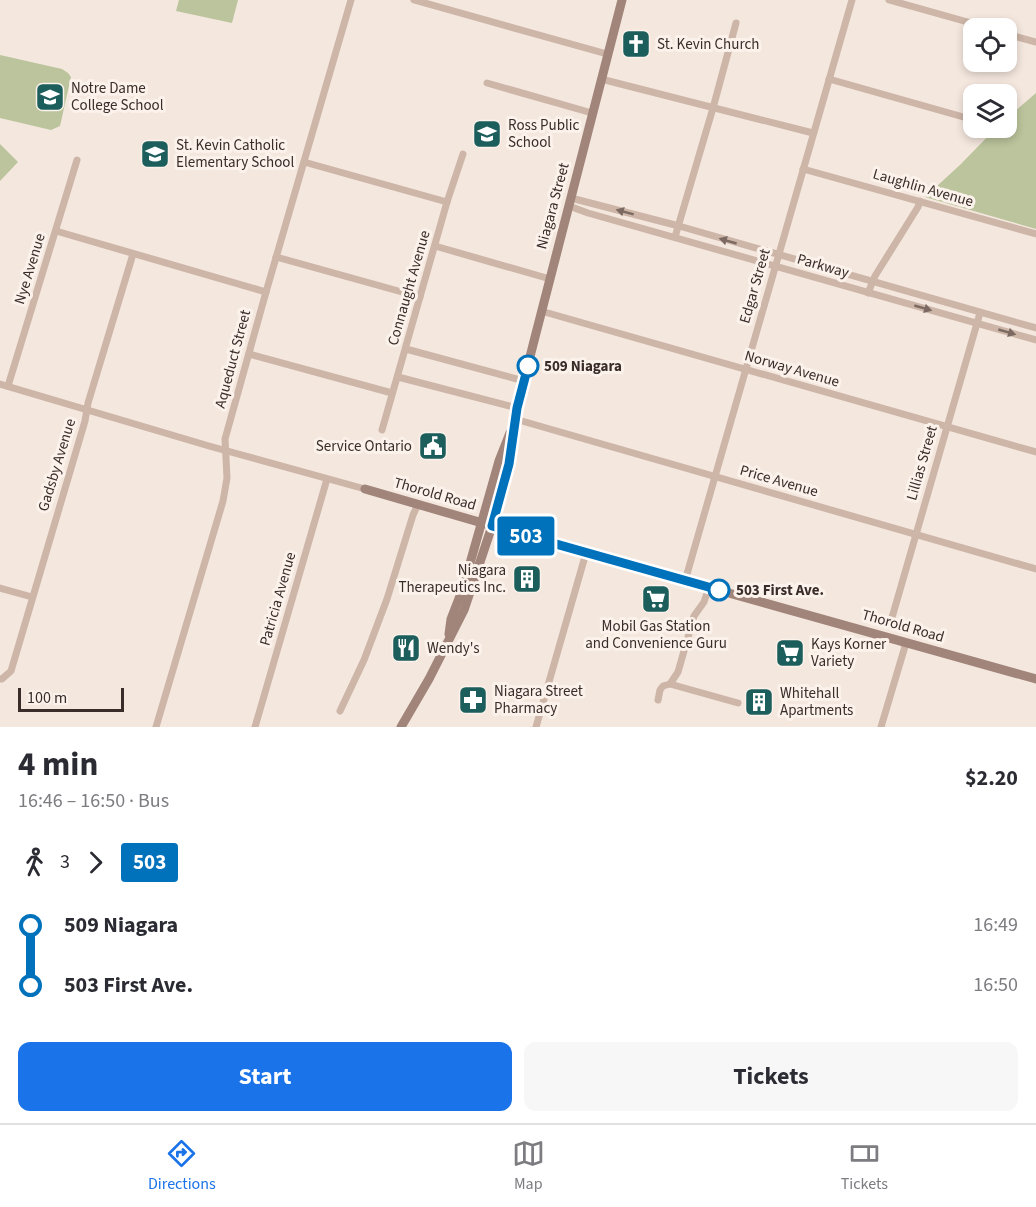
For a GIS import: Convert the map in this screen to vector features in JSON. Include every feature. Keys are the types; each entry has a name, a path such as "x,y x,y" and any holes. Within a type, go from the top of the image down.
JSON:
{"main road":[{"name":"Niagara Street","path":"401,727 417,702 464,610 492,526 509,464 517,408 622,0"},
{"name":"Niagara Street","path":"448,640 451,619 463,588 499,460 515,419"},
{"name":"Thorold Road","path":"365,489 1036,679"}],"street":[{"name":"Aqueduct Street","path":"156,727 223,501 227,478 225,439 351,0"},
{"path":"414,0 607,54"},
{"name":"Edgar Street","path":"685,581 852,0"},
{"path":"889,0 963,21"},
{"path":"675,237 736,23"},
{"path":"1017,36 1036,42"},
{"path":"601,79 813,133"},
{"path":"829,80 963,117"},
{"path":"487,83 592,113"},
{"name":"Connaught Avenue","path":"382,430 447,202 463,154"},
{"name":"Nye Avenue","path":"4,385 56,231 77,160"},
{"path":"304,162 447,202"},
{"name":"Laughlin Avenue","path":"803,169 1036,234"},
{"path":"868,293 872,281 920,201"},
{"name":"Parkway","path":"570,202 679,226 1036,328"},
{"name":"Parkway","path":"570,202 588,213 1036,340"},
{"path":"56,231 266,292"},
{"path":"435,246 550,279"},
{"name":"Gadsby Avenue","path":"0,679 11,671 133,254"},
{"path":"276,257 420,297"},
{"name":"Norway Avenue","path":"541,311 1036,452"},
{"name":"Lillias Street","path":"891,621 980,313"},
{"path":"406,349 524,381"},
{"path":"249,354 392,393"},
{"path":"398,377 517,408"},
{"name":"Thorold Road","path":"4,385 226,451 365,489"},
{"name":"Price Avenue","path":"515,419 1036,569"},
{"name":"Patricia Avenue","path":"255,727 327,479"},
{"path":"340,711 364,660 418,504"},
{"path":"536,727 586,553"},
{"path":"670,684 678,672 694,616 704,602 709,587"},
{"path":"0,588 32,597"},
{"path":"881,727 906,642"},
{"path":"658,700 660,690 663,686 670,684 738,703"}],"green space":[{"path":"179,0 238,0 232,23 176,11"},
{"path":"0,55 62,69 68,73 71,77 60,126 51,130 0,118"},
{"path":"1036,93 1036,229 925,197 986,138 1017,138 1017,109"},
{"path":"0,144 18,162 0,181"}],"bus line":[{"name":"503","path":"528,366 517,408 509,464 492,526 719,590"}],"place":[{"name":"St. Kevin Church","path":"636,44"},
{"name":"Notre Dame College School","path":"50,97"},
{"name":"Ross Public School","path":"487,134"},
{"name":"St. Kevin Catholic Elementary School","path":"155,154"},
{"name":"509 Niagara","path":"528,366"},
{"name":"Service Ontario","path":"433,446"},
{"name":"Niagara Therapeutics Inc.","path":"527,579"},
{"name":"503 First Ave.","path":"719,590"},
{"name":"Mobil Gas Station and Convenience Guru","path":"656,599"},
{"name":"Wendy's","path":"406,648"},
{"name":"Kays Korner Variety","path":"790,653"},
{"name":"Niagara Street Pharmacy","path":"473,700"},
{"name":"Whitehall Apartments","path":"759,702"}]}
